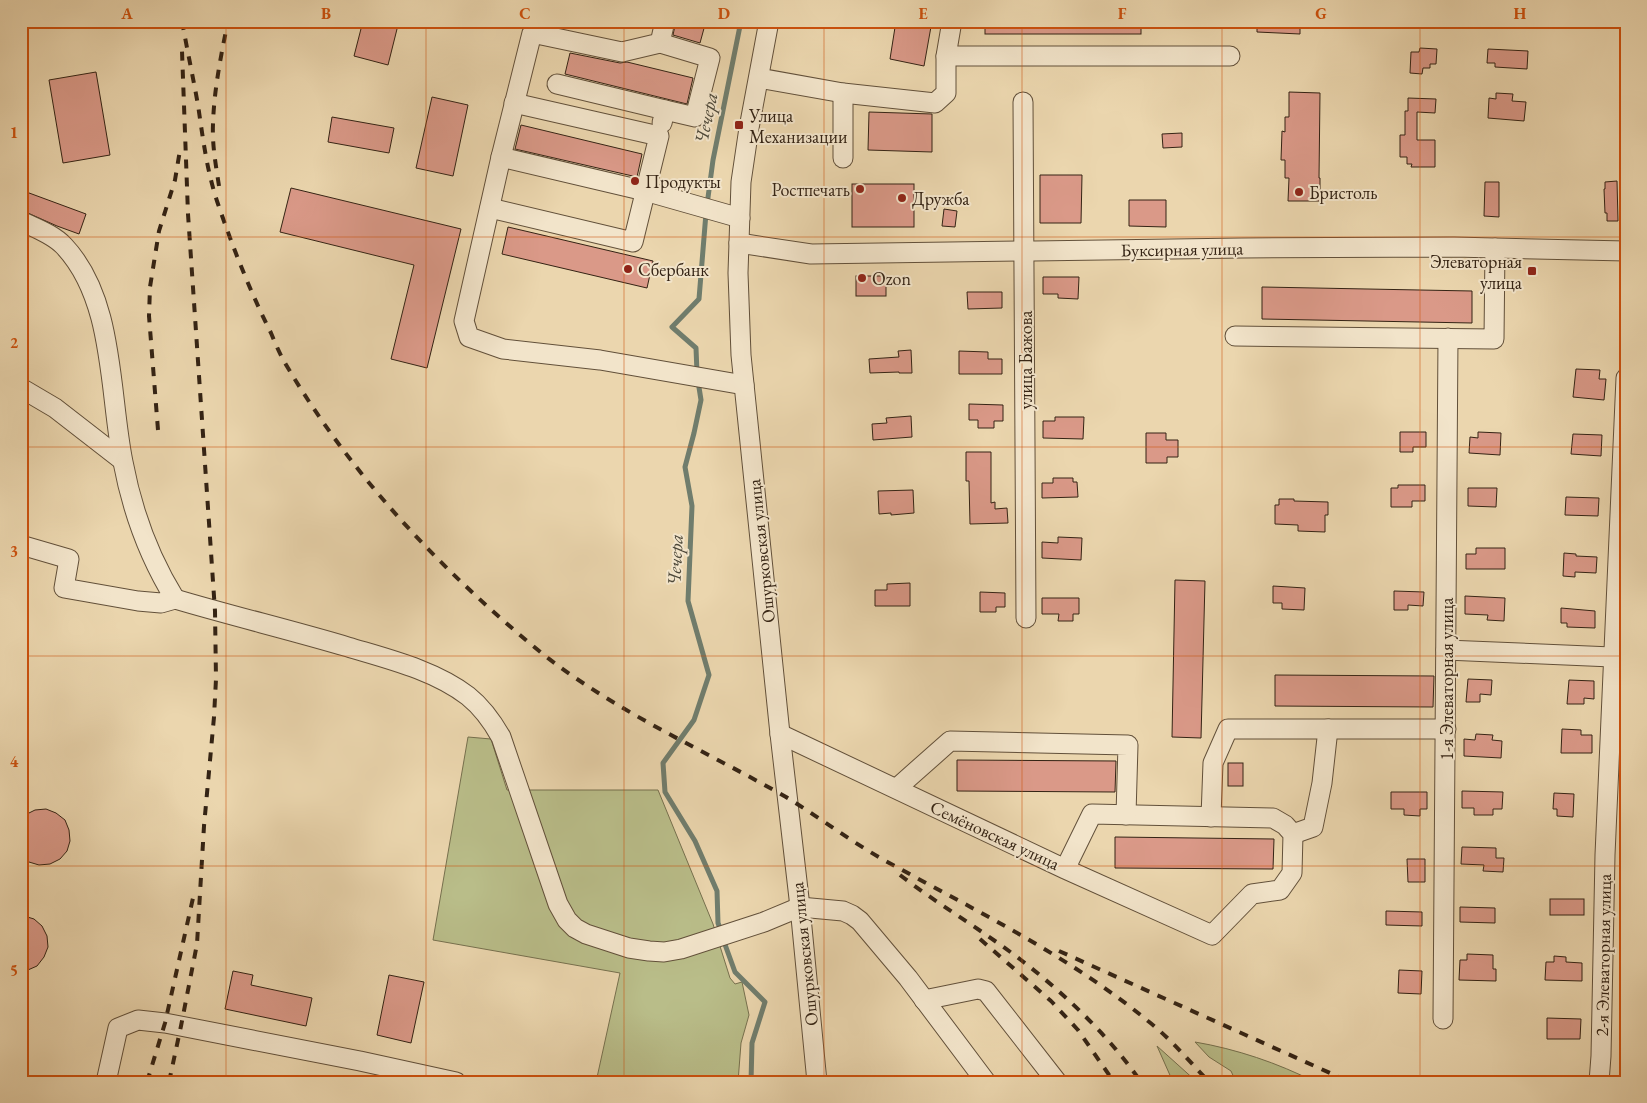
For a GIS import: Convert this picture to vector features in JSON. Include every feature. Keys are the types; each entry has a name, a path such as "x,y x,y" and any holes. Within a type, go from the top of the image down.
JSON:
{"street":[{"path":"660,43 665,21"},
{"name":"Ошурковская улица","path":"769,21 741,182 738,282 741,356 817,1082"},
{"path":"759,78 843,93 935,103 946,94 946,56 952,21"},
{"path":"557,84 696,117 710,58 660,43 622,52 532,33 501,157 464,321 469,337 503,349 600,360 744,384"},
{"path":"946,56 1230,56"},
{"path":"843,93 843,158"},
{"name":"улица Бажова","path":"1023,102 1026,618"},
{"path":"514,103 659,136"},
{"path":"490,208 633,242 665,110"},
{"path":"501,157 645,191 740,218"},
{"path":"21,221 46,233 63,245 79,265 91,291 100,315 110,362 122,460 131,500 151,553 175,598"},
{"name":"Буксирная улица","path":"739,243 811,254 1242,248 1495,248 1626,251"},
{"path":"1235,336 1494,339 1495,248"},
{"name":"1-я Элеваторная улица","path":"1443,1019 1448,338"},
{"name":"2-я Элеваторная улица","path":"1599,1082 1612,657 1626,378"},
{"path":"21,388 61,412 122,460"},
{"path":"21,545 69,559 64,588 138,601 161,603 175,598 376,655 433,676 467,695 493,721 501,737 558,904 567,920 575,928 586,934 629,948 664,952 681,949 746,928 800,907 824,910 835,909 852,915 860,921 924,1000 986,1082"},
{"path":"1446,650 1612,657"},
{"path":"1211,818 1213,763 1228,729 1446,729"},
{"path":"1066,868 1092,814 1273,818 1285,825 1293,834 1313,827 1322,783 1328,729"},
{"name":"Семёновская улица","path":"780,734 1212,935 1252,894 1280,890 1292,873 1293,834"},
{"path":"897,788 950,740 1128,745 1126,815"},
{"path":"924,1000 978,989 986,992 1057,1082"},
{"path":"106,1082 118,1028 138,1020 191,1028 456,1082"}],"green space":[{"path":"468,737 491,739 507,790 658,790 713,924 730,978 735,984 742,982 749,1015 741,1043 738,1082 596,1082 620,973 433,940"},
{"path":"1195,1042 1256,1058 1315,1082 1236,1082 1231,1071 1209,1057"},
{"path":"1157,1046 1197,1082 1173,1082"}],"building":[{"path":"363,21 399,21 388,65 354,56"},
{"path":"676,21 706,21 700,43 673,35"},
{"path":"896,21 932,21 924,66 890,59"},
{"path":"985,21 1141,21 1141,34 985,34"},
{"path":"1257,21 1300,21 1300,34 1257,32"},
{"path":"1420,48 1437,49 1436,64 1430,64 1430,68 1423,68 1422,74 1410,73 1411,52 1419,52"},
{"path":"1488,49 1528,51 1527,69 1495,67 1495,63 1487,63"},
{"path":"570,53 620,63 627,62 693,78 687,104 565,74"},
{"path":"96,72 110,155 63,163 49,80"},
{"path":"1289,92 1320,93 1320,201 1288,201 1289,178 1285,178 1285,160 1281,160 1282,131 1285,132 1285,117 1289,117"},
{"path":"1496,93 1513,94 1512,101 1526,102 1524,121 1488,118 1489,98 1496,99"},
{"path":"432,97 468,105 453,176 416,168"},
{"path":"1408,98 1436,99 1435,113 1417,112 1417,140 1435,140 1435,167 1411,167 1412,164 1407,164 1407,157 1400,157 1400,135 1405,135 1405,111 1408,111"},
{"path":"869,112 932,114 932,152 868,150"},
{"path":"332,117 394,128 389,153 328,142"},
{"path":"521,125 642,154 637,177 515,149"},
{"path":"1182,133 1182,147 1163,148 1162,134"},
{"path":"1040,175 1082,175 1081,223 1040,223"},
{"path":"1617,181 1618,221 1607,221 1607,213 1605,213 1605,182"},
{"path":"1485,182 1499,182 1499,217 1484,216"},
{"path":"852,184 914,184 914,227 852,227"},
{"path":"291,188 461,229 427,368 391,359 414,265 280,232"},
{"path":"21,190 86,214 79,234 21,210"},
{"path":"1129,200 1166,200 1166,227 1129,226"},
{"path":"944,209 957,211 955,227 942,226"},
{"path":"508,227 653,261 647,288 502,254"},
{"path":"856,276 886,276 886,296 856,296"},
{"path":"1043,277 1079,277 1078,299 1058,298 1058,294 1043,294"},
{"path":"1262,287 1472,291 1472,323 1262,319"},
{"path":"967,292 1002,292 1002,308 968,309"},
{"path":"911,350 912,373 870,373 869,359 899,357 898,351"},
{"path":"959,351 988,352 988,359 1002,359 1002,374 959,374"},
{"path":"1576,369 1600,370 1599,379 1606,379 1604,400 1573,397"},
{"path":"969,404 1003,405 1003,421 994,421 994,428 978,428 978,420 969,420"},
{"path":"911,416 912,437 873,440 872,424 887,423 886,418"},
{"path":"1055,417 1084,417 1083,439 1043,438 1043,421 1055,421"},
{"path":"1400,432 1426,432 1426,447 1413,447 1413,452 1400,452"},
{"path":"1478,432 1501,433 1500,455 1469,453 1470,437 1478,438"},
{"path":"1146,433 1166,433 1166,440 1178,440 1178,457 1167,457 1167,463 1146,463"},
{"path":"1573,434 1602,435 1601,456 1571,454"},
{"path":"966,452 991,452 991,503 995,502 995,509 1007,508 1008,523 970,524 969,481 966,481"},
{"path":"1053,478 1073,478 1073,482 1077,482 1078,497 1042,498 1042,483 1053,483"},
{"path":"1398,485 1425,485 1425,501 1412,501 1412,507 1391,507 1391,488 1398,488"},
{"path":"1468,488 1497,488 1496,507 1468,506"},
{"path":"913,490 914,513 879,514 878,491"},
{"path":"1566,497 1599,498 1598,516 1565,515"},
{"path":"1279,499 1328,502 1328,515 1325,515 1325,532 1298,531 1298,525 1275,524 1275,505 1279,505"},
{"path":"1058,537 1082,538 1081,560 1042,558 1042,542 1058,543"},
{"path":"1476,548 1505,548 1505,569 1466,569 1466,554 1476,554"},
{"path":"1564,553 1576,554 1576,556 1597,557 1596,573 1575,572 1575,577 1563,576"},
{"path":"1175,580 1205,581 1201,738 1172,737"},
{"path":"910,583 910,606 875,606 875,590 887,590 887,584"},
{"path":"1273,586 1305,588 1304,610 1282,609 1282,603 1273,603"},
{"path":"1394,591 1424,592 1423,606 1408,605 1408,610 1394,610"},
{"path":"980,592 1005,593 1005,607 996,607 996,612 980,612"},
{"path":"1465,596 1505,598 1504,621 1487,620 1488,615 1465,614"},
{"path":"1042,598 1079,598 1079,614 1073,614 1073,621 1058,621 1059,614 1042,614"},
{"path":"1561,608 1595,611 1595,628 1567,627 1567,623 1561,623"},
{"path":"1275,675 1434,676 1433,707 1275,706"},
{"path":"1468,679 1492,680 1491,695 1480,694 1480,702 1466,702"},
{"path":"1569,680 1594,681 1594,699 1584,698 1584,704 1567,704"},
{"path":"1562,729 1581,730 1581,735 1592,735 1592,753 1561,753"},
{"path":"1476,734 1493,735 1492,740 1502,741 1501,758 1464,756 1464,739 1475,740"},
{"path":"957,760 1116,761 1115,792 957,791"},
{"path":"1228,763 1243,763 1243,786 1228,786"},
{"path":"1462,791 1503,792 1502,809 1493,809 1493,815 1474,815 1474,808 1462,808"},
{"path":"1391,792 1427,792 1427,809 1420,809 1420,816 1404,815 1404,809 1391,809"},
{"path":"1554,793 1574,794 1573,817 1557,816 1557,809 1553,809"},
{"path":"46,809 56,813 65,820 69,830 70,841 67,851 60,859 50,864 39,865 29,862 21,855 21,820 25,815 35,810"},
{"path":"1115,837 1274,839 1273,869 1115,868"},
{"path":"1462,847 1496,848 1496,858 1504,858 1503,872 1483,871 1484,865 1461,864"},
{"path":"1407,859 1425,859 1425,882 1408,882"},
{"path":"1550,899 1584,899 1584,915 1550,915"},
{"path":"1460,907 1495,908 1495,923 1460,922"},
{"path":"1386,911 1422,912 1422,926 1386,925"},
{"path":"21,915 34,919 42,926 47,936 48,947 44,957 37,966 21,973"},
{"path":"1467,954 1493,955 1493,969 1496,969 1496,981 1459,980 1460,960 1467,960"},
{"path":"1554,956 1566,957 1566,962 1582,963 1582,981 1545,980 1546,962 1554,962"},
{"path":"1399,970 1422,971 1421,994 1398,993"},
{"path":"233,971 253,975 251,985 312,998 306,1026 225,1009"},
{"path":"389,975 424,982 411,1043 377,1035"},
{"path":"1547,1018 1581,1019 1580,1039 1547,1039"}],"waterway":[{"name":"Чечера","path":"707,205 713,160 741,21"},
{"name":"Чечера","path":"697,373 696,348 672,327 699,299 706,213"},
{"name":"Чечера","path":"698,381 701,400 685,467 692,506 688,601 709,675 694,720 663,763 665,792 695,841 717,891 718,923 721,931"},
{"name":"Чечера","path":"723,939 735,972 765,1002 752,1043 751,1082"}],"railway":[{"path":"182,21 214,192 242,269 285,364 354,464 378,494 430,551 519,634 577,679 654,726 786,797 871,853 1020,934 1086,975 1156,1028 1209,1082"},
{"path":"219,186 213,140 214,111 218,72 228,21"},
{"path":"169,1082 197,944 216,679 215,611 188,214 182,51"},
{"path":"158,430 149,316 150,287 159,231 175,180 180,150"},
{"path":"900,875 1006,949 1054,987 1101,1032 1141,1082"},
{"path":"147,1082 165,1023 193,898"},
{"path":"980,939 1051,1001 1078,1030 1114,1082"},
{"path":"1059,951 1350,1082"}],"place":[{"name":"Улица Механизации","path":"739,125"},
{"name":"Продукты","path":"635,181"},
{"name":"Ростпечать","path":"860,189"},
{"name":"Бристоль","path":"1299,192"},
{"name":"Дружба","path":"902,198"},
{"name":"Сбербанк","path":"628,269"},
{"name":"Элеваторная улица","path":"1532,271"},
{"name":"Ozon","path":"862,278"}]}
